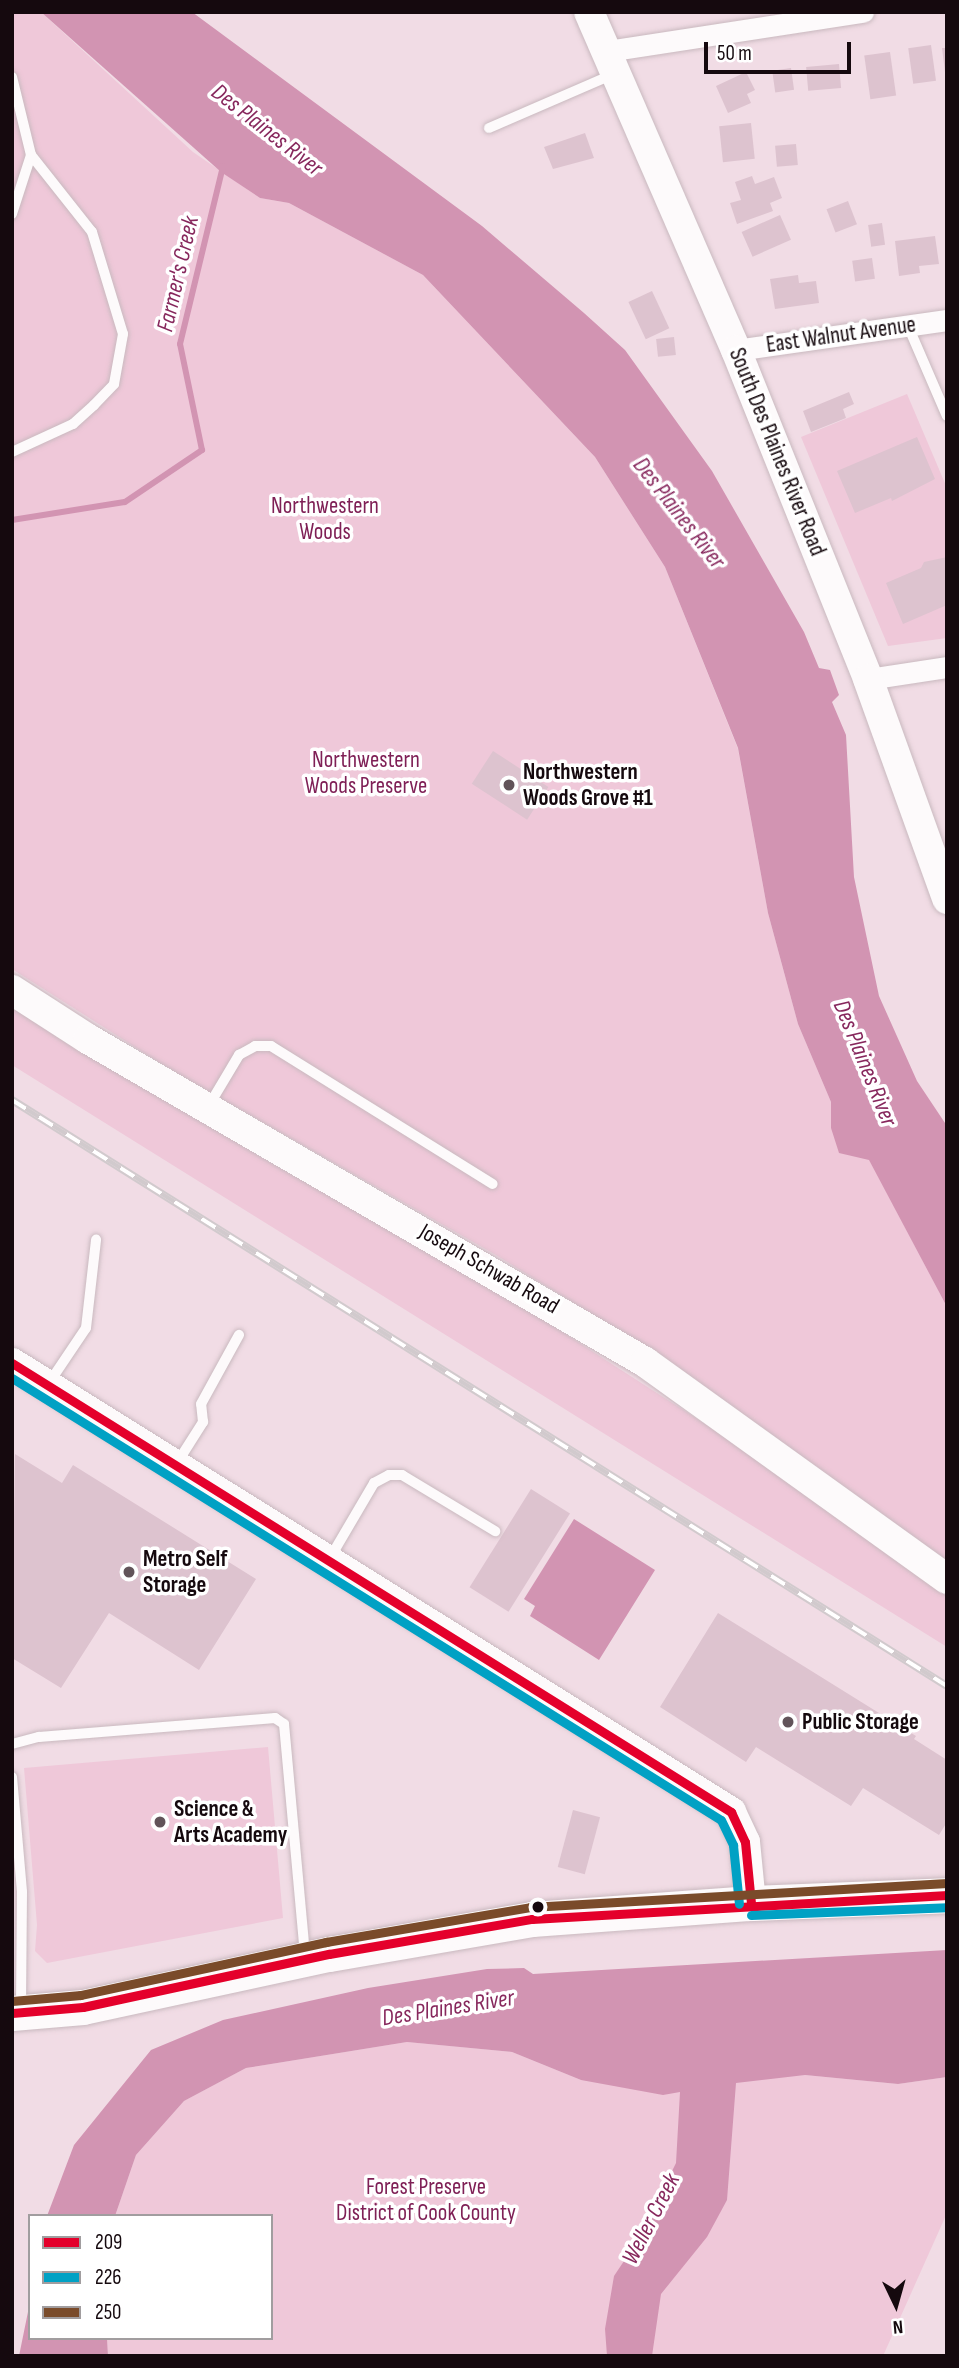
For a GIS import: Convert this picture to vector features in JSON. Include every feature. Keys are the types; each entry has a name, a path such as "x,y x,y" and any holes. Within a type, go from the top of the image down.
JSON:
{"main road":[{"name":"South Des Plaines River Road","path":"589,12 736,350 868,679 947,899"},
{"name":"Joseph Schwab Road","path":"12,989 208,1107 645,1362 947,1579"},
{"path":"12,1363 731,1812 745,1842 751,1903"},
{"path":"16,2013 83,2007 454,1930 532,1919 751,1903 947,1895"}],"street":[{"path":"612,62 758,20 863,12"},
{"name":"East Walnut Avenue","path":"736,350 947,320"},
{"path":"868,679 947,667"}],"lane":[{"path":"489,128 612,62"},
{"path":"12,77 31,155 92,232 123,334 114,384 73,424 12,452"},
{"path":"12,214 31,155"},
{"path":"908,326 947,416"},
{"path":"208,1107 239,1055 255,1046 271,1046 493,1184"},
{"path":"47,1385 86,1328 96,1240"},
{"path":"176,1465 204,1422 201,1404 239,1335"},
{"path":"328,1561 374,1483 389,1475 402,1475 495,1531"},
{"path":"12,1744 39,1737 275,1718 284,1724 305,1960"},
{"path":"12,1777 22,1892 16,2013"}],"green space":[{"name":"Northwestern Woods","path":"12,12 41,12 193,152 260,198 289,203 423,275 595,457 665,567 738,749 768,913 798,1024 831,1102 831,1128 869,1159 947,1307 947,1564 660,1356 496,1255 176,1073 12,969"},
{"path":"907,394 947,488 947,638 888,646 801,437"},
{"path":"12,1006 262,1158 514,1301 823,1500 947,1596 947,1647 12,1065"},
{"path":"268,1747 283,1918 47,1963 35,1951 37,1925 24,1768"},
{"name":"Forest Preserve District of Cook County","path":"407,2042 512,2052 581,2080 805,2075 898,2084 947,2077 947,2213 883,2356 108,2356 107,2340 273,2340 273,2214 116,2214 136,2155 184,2101 246,2068"}],"water":[{"name":"Des Plaines River","path":"41,12 192,12 482,226 584,313 625,350 712,471 804,632 819,668 830,670 839,695 832,702 846,735 854,877 879,996 917,1081 947,1126 947,1307 869,1160 839,1153 831,1128 831,1102 798,1024 768,913 738,748 665,567 595,457 423,275 289,203 260,198 221,172"},
{"path":"574,1519 655,1570 599,1660 530,1616 535,1606 524,1599"},
{"path":"947,1950 947,2077 898,2084 805,2075 736,2083 727,2200 707,2237 661,2294 652,2356 607,2356 605,2329 614,2276 638,2240 676,2163 680,2092 663,2095 581,2080 512,2052 407,2042 246,2068 184,2101 136,2155 116,2214 48,2214 74,2145 151,2050 223,2020 368,1988 487,1969 524,1968 533,1974"},
{"path":"28,2312 28,2340 107,2340 108,2356 19,2356"}],"building":[{"path":"931,45 936,81 913,84 908,48"},
{"path":"942,48 947,48 947,72 945,72"},
{"path":"890,52 896,96 870,99 864,56"},
{"path":"839,64 841,88 808,91 806,67"},
{"path":"791,68 794,90 775,92 772,71"},
{"path":"746,72 755,90 747,94 751,103 728,113 716,86"},
{"path":"751,123 755,159 723,162 719,126"},
{"path":"585,133 594,158 553,169 544,147"},
{"path":"796,144 798,165 777,167 775,146"},
{"path":"752,176 755,184 774,177 782,198 770,203 773,211 737,224 730,203 741,200 735,182"},
{"path":"848,201 857,224 835,233 827,209"},
{"path":"780,215 791,240 753,257 742,232"},
{"path":"882,223 885,245 871,247 868,225"},
{"path":"935,236 939,264 919,266 920,273 899,276 895,241"},
{"path":"872,258 875,279 855,282 852,261"},
{"path":"798,275 799,283 816,281 819,303 775,309 770,279"},
{"path":"652,291 669,328 646,339 628,302"},
{"path":"674,337 676,355 658,357 656,339"},
{"path":"849,392 854,404 843,409 846,418 811,432 803,411"},
{"path":"917,437 935,479 892,501 891,498 855,513 837,471"},
{"path":"947,557 947,605 903,624 886,583 921,568 924,562"},
{"name":"Northwestern Woods Grove #1","path":"493,751 548,787 527,820 472,784"},
{"name":"Metro Self Storage","path":"15,1454 62,1483 73,1465 256,1579 199,1670 109,1613 61,1688 12,1658"},
{"path":"531,1489 570,1513 509,1612 470,1587"},
{"name":"Public Storage","path":"718,1613 916,1736 914,1739 947,1760 947,1822 939,1835 863,1788 851,1806 756,1747 746,1762 660,1707"},
{"path":"573,1810 600,1817 585,1874 558,1867"}],"waterway":[{"name":"Farmer's Creek","path":"12,520 125,502 202,450 180,344 223,166"}],"railway":[{"path":"12,1100 947,1686"}],"transit line":[{"name":"209","path":"12,1363 731,1812 745,1842 751,1903"},
{"name":"226","path":"12,1378 721,1820 733,1845 739,1904"},
{"name":"250","path":"12,2001 81,1995 326,1942 530,1907 947,1883"},
{"name":"209","path":"12,2013 83,2007 329,1954 532,1919 947,1895"},
{"name":"226","path":"751,1915 947,1907"}],"place":[{"name":"Northwestern Woods Grove #1","path":"509,785"},
{"name":"Metro Self Storage","path":"129,1572"},
{"name":"Public Storage","path":"788,1722"},
{"name":"Science & Arts Academy","path":"160,1822"}],"park label":[{"name":"Northwestern Woods Preserve","path":"366,773"}],"water label":[{"name":"Weller Creek","path":"651,2219"}]}
